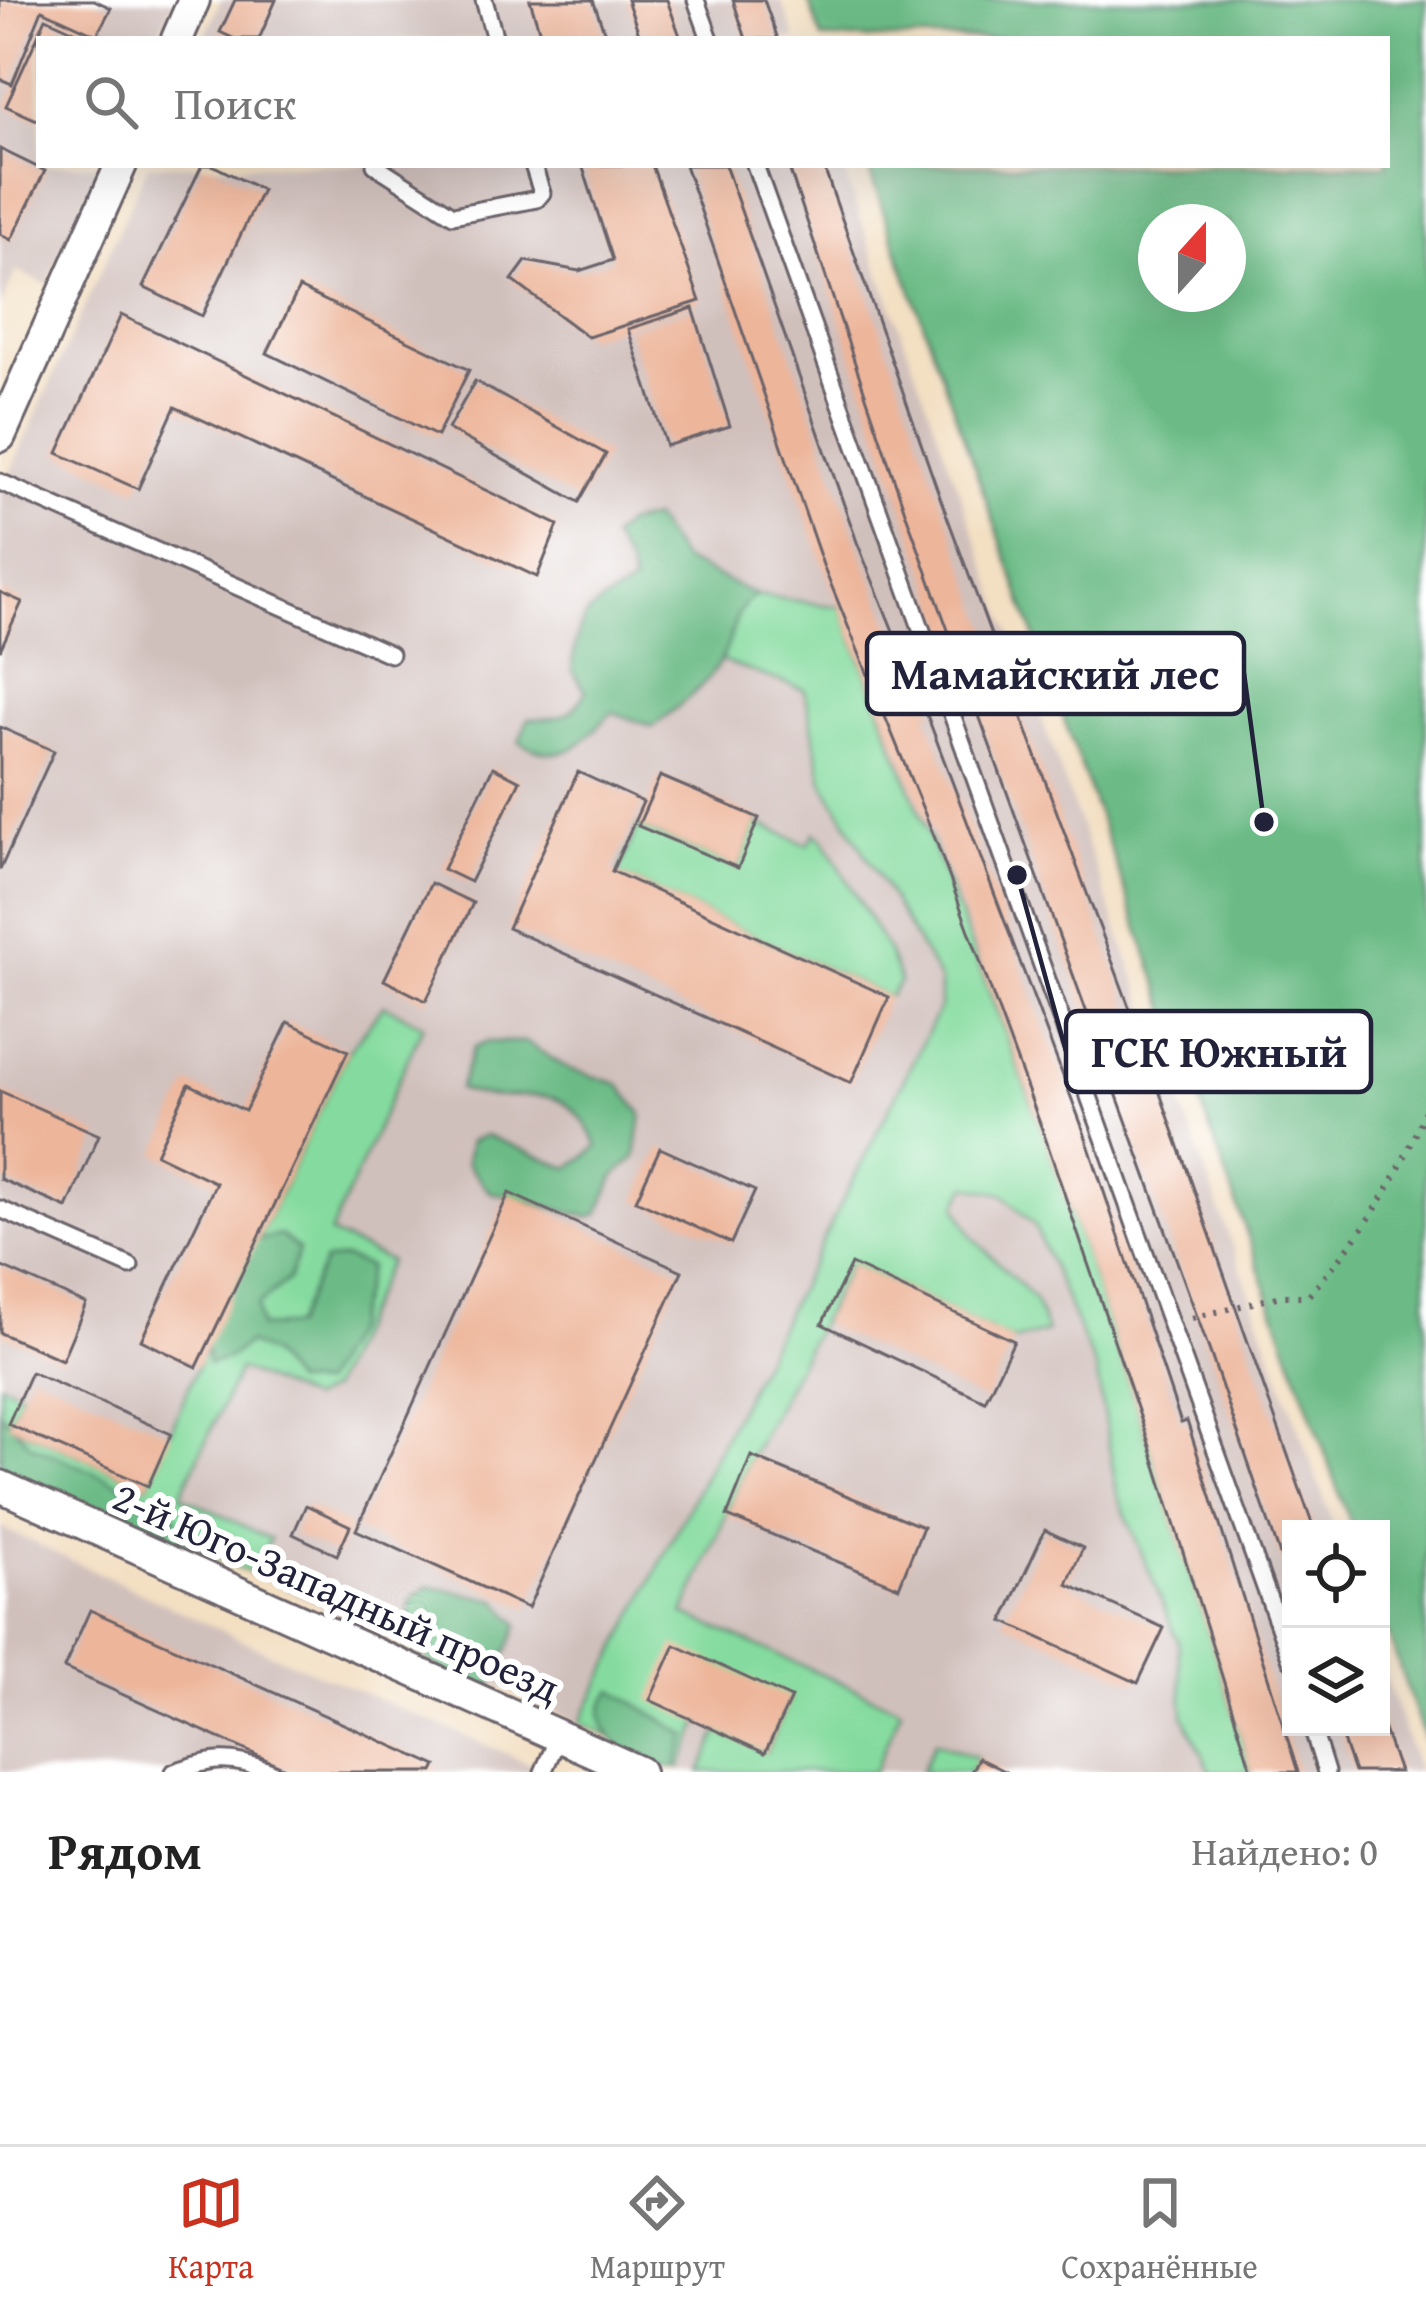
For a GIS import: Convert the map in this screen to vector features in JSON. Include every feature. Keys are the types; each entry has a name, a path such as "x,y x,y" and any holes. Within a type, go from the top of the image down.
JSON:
{"street":[{"path":"179,36 194,0"},
{"path":"0,436 120,168"},
{"name":"2-й Юго-Западный проезд","path":"0,1486 639,1772"}],"lane":[{"path":"484,0 494,36"},
{"path":"696,0 709,36"},
{"path":"380,168 453,215 537,199 542,193 534,168"},
{"path":"756,168 1282,1635"},
{"path":"0,482 390,654"},
{"path":"0,1209 130,1266"},
{"path":"543,1772 559,1736"},
{"path":"1315,1736 1326,1772"},
{"path":"175,1772 210,1759 248,1763 271,1772"}],"path":[{"path":"1171,1324 1281,1296 1309,1296 1360,1236 1402,1166 1426,1108"}],"shaded area":[{"path":"0,0 174,0 157,36 36,36 36,168 99,168 47,285 16,271 0,309"},
{"path":"221,0 781,0 794,36 205,36"},
{"path":"147,168 842,168 1332,1520 1282,1520 1282,1736 1390,1736 1390,1690 1418,1772 686,1772 0,1458 0,495"},
{"path":"0,1527 274,1655 550,1772 0,1772"}],"green space":[{"path":"808,0 1426,0 1426,1744 1390,1640 1390,1520 1349,1520 868,168 1390,168 1390,36 821,36"},
{"path":"653,518 682,560 756,595 737,617 721,660 699,688 653,727 613,712 581,743 561,753 519,742 528,719 563,715 586,691 572,671 581,625 594,609 633,584 628,565 611,538 626,524"},
{"path":"756,595 841,607 1046,1140 1147,1437 1252,1772 1211,1772 1184,1716 1178,1641 1117,1494 1096,1370 1034,1225 1003,1194 967,1186 957,1206 972,1236 1034,1299 1047,1332 1014,1341 850,1264 751,1456 684,1614 901,1709 874,1772 700,1772 719,1731 766,1752 790,1699 700,1723 680,1769 580,1723 940,1007 940,981 823,782 805,690 721,661 741,605"},
{"path":"757,823 808,845 815,833 824,840 888,951 900,982 889,997 618,874 638,826 738,868"},
{"path":"384,1005 423,1025 330,1234 389,1261 330,1390 310,1400 239,1369 181,1495 270,1539 254,1575 0,1458 0,1383 22,1393 8,1424 148,1486 197,1367 348,1051"},
{"path":"486,1042 525,1042 569,1069 619,1084 642,1114 636,1157 615,1176 598,1214 588,1217 490,1192 466,1163 470,1141 485,1135 569,1168 598,1147 584,1121 553,1098 501,1097 459,1089 474,1047"},
{"path":"280,1235 299,1250 288,1280 257,1306 260,1327 294,1326 324,1261 345,1258 369,1267 352,1329 321,1385 293,1383 270,1354 247,1343 228,1359 208,1364 202,1302 242,1243"},
{"path":"0,1412 31,1445 147,1495 177,1518 159,1541 2,1472"},
{"path":"429,1586 498,1600 519,1625 490,1689 455,1679 418,1649 410,1618 412,1598"},
{"path":"613,1690 687,1735 676,1768 652,1764 615,1742 602,1719 603,1706"},
{"path":"935,1742 978,1758 971,1772 921,1772"}],"building":[{"path":"0,0 94,0 111,8 97,35 42,10 12,84 0,79"},
{"path":"235,0 276,0 260,36 220,32"},
{"path":"530,0 593,0 606,36 541,36"},
{"path":"627,0 667,0 680,36 640,36"},
{"path":"733,0 764,0 777,36 745,36"},
{"path":"46,18 85,36 38,36"},
{"path":"36,40 36,120 6,106"},
{"path":"0,149 45,171 11,240 0,234"},
{"path":"201,168 218,168 262,190 202,316 143,287"},
{"path":"583,168 653,168 700,301 588,337 512,280 526,261 579,271 613,260"},
{"path":"686,168 726,168 857,542 917,690 922,689 933,711 927,715 1083,1129 1181,1423 1187,1421 1282,1721 1282,1736 1287,1736 1298,1772 1252,1772 1147,1437 1046,1140 936,841 823,565"},
{"path":"789,168 824,168 941,500 1137,1028 1311,1520 1282,1520 1282,1561 907,517"},
{"path":"299,288 469,370 437,436 267,353"},
{"path":"693,308 730,426 666,446 628,329"},
{"path":"121,315 558,525 537,577 175,407 138,489 58,453"},
{"path":"475,381 606,454 579,502 448,429"},
{"path":"0,592 22,602 0,650"},
{"path":"0,727 54,751 0,870"},
{"path":"493,767 520,781 470,882 443,869"},
{"path":"578,772 643,802 612,871 889,997 851,1083 508,928"},
{"path":"660,776 759,818 738,868 638,826"},
{"path":"431,883 473,903 426,1001 384,980"},
{"path":"288,1022 348,1051 197,1367 141,1340 216,1183 156,1154 189,1084 245,1111"},
{"path":"0,1091 99,1135 67,1208 0,1179"},
{"path":"660,1148 755,1191 731,1243 636,1200"},
{"path":"509,1193 682,1271 528,1608 356,1530"},
{"path":"851,1264 1014,1341 985,1401 822,1324"},
{"path":"0,1266 86,1304 62,1360 0,1333"},
{"path":"31,1372 171,1434 148,1486 8,1424"},
{"path":"751,1456 923,1527 899,1587 727,1516"},
{"path":"306,1505 350,1526 337,1555 293,1534"},
{"path":"1045,1530 1083,1548 1067,1584 1164,1628 1138,1683 1003,1621"},
{"path":"90,1610 437,1766 434,1772 294,1772 64,1668"},
{"path":"675,1645 791,1698 765,1753 650,1700"},
{"path":"1341,1736 1386,1736 1399,1772 1354,1772"},
{"path":"978,1758 1006,1772 971,1772"}],"place":[{"name":"Мамайский лес","path":"1264,822"},
{"name":"ГСК Южный","path":"1017,875"}]}
